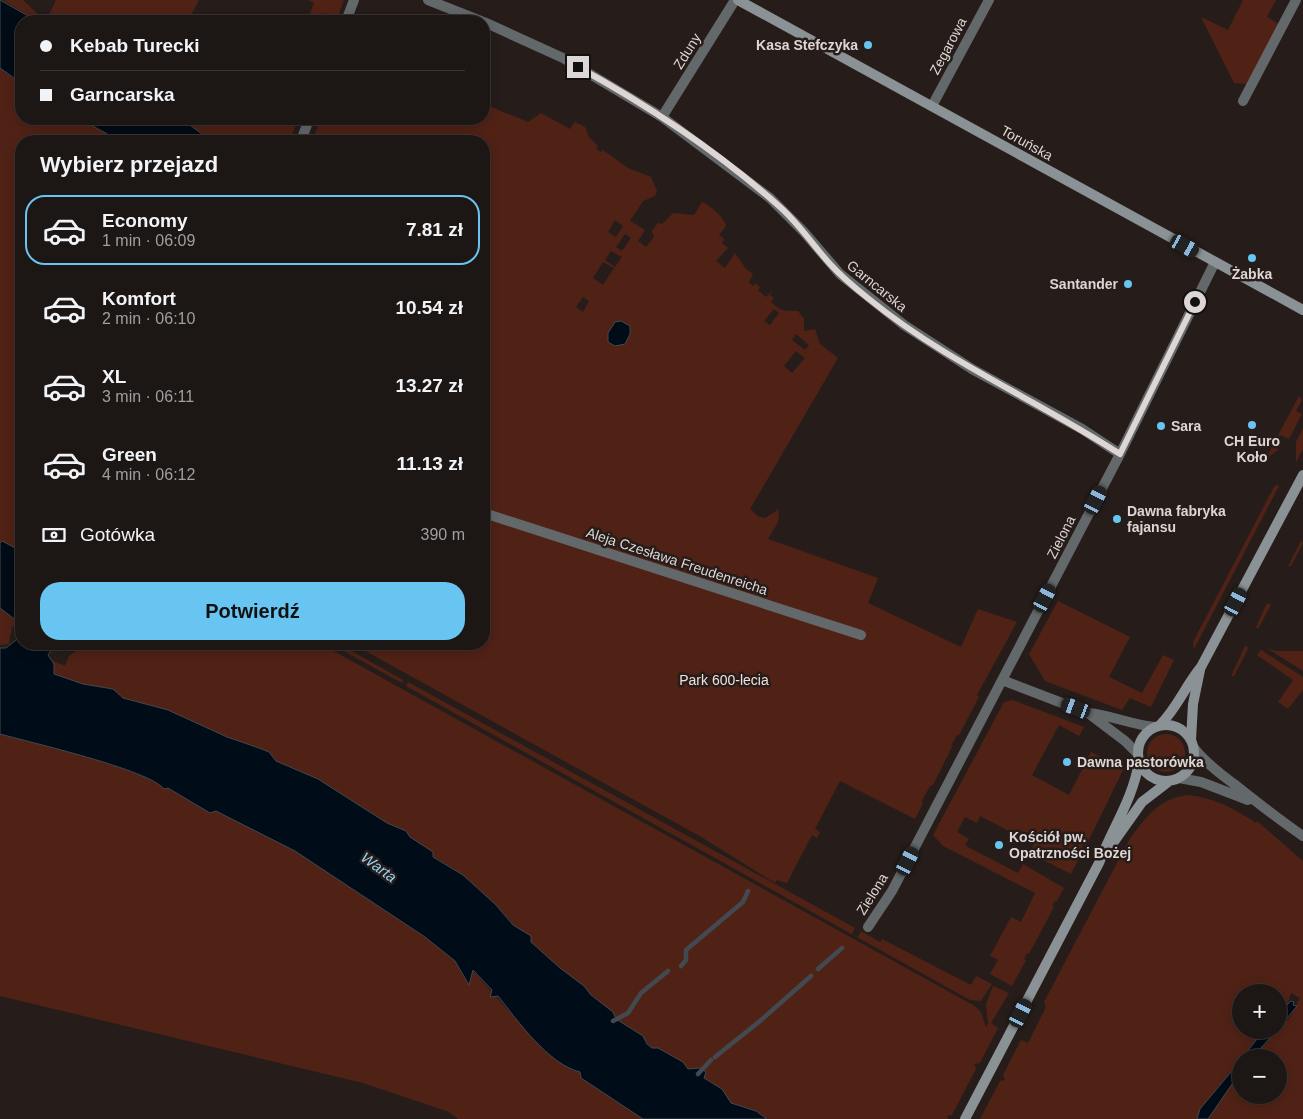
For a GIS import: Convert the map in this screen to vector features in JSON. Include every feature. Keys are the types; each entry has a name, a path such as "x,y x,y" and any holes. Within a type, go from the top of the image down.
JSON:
{"street":[{"path":"348,15 354,0"},
{"name":"Garncarska","path":"428,0 465,15"},
{"name":"Toruńska","path":"736,0 1303,310"},
{"name":"Zduny","path":"662,117 736,0"},
{"name":"Zegarowa","path":"932,106 989,0"},
{"path":"1243,101 1296,0"},
{"name":"Garncarska","path":"490,26 563,58 662,117 770,198 804,232 840,274 904,326 972,370 1082,429 1120,454"},
{"name":"Zielona","path":"868,927 892,891 1120,454 1215,262"},
{"path":"966,1119 1099,863 1111,832 1130,794 1144,736 1170,715 1188,682 1201,667 1303,475"},
{"name":"Aleja Czesława Freudenreicha","path":"490,515 861,635"},
{"path":"1099,863 1142,802 1168,782 1179,778 1192,766 1193,704 1201,667"},
{"path":"1002,680 1088,713 1125,741 1150,776 1168,782"},
{"path":"1088,713 1104,714 1133,724 1175,726 1182,729 1207,765 1256,804 1303,836"},
{"path":"1179,778 1201,782 1256,804"}],"green space":[{"path":"3,0 23,0 39,15 27,15"},
{"path":"56,0 199,0 191,15 49,15"},
{"path":"308,0 344,0 338,15 322,13 321,15 309,15 314,3"},
{"path":"1243,0 1276,0 1267,17 1279,24 1248,84 1234,83 1201,17 1228,30"},
{"path":"0,68 15,79 15,125 91,125 109,135 15,135 15,548 2,541 0,543"},
{"name":"Park 600-lecia","path":"490,106 528,122 541,113 570,129 575,122 585,127 589,137 598,146 596,149 601,152 603,150 628,168 651,177 657,191 655,196 643,201 630,221 645,230 638,241 646,247 654,237 652,231 658,223 662,224 673,213 694,215 702,202 719,215 726,226 719,235 724,239 722,243 728,248 716,261 725,268 735,253 746,269 753,274 749,282 753,286 756,283 760,288 758,290 766,297 773,290 770,295 774,298 771,302 778,308 798,311 804,319 804,331 815,329 820,344 838,358 750,509 759,517 765,518 779,509 778,522 768,539 878,578 868,603 961,647 978,609 1017,622 977,695 979,697 951,746 933,785 930,786 922,801 923,803 915,819 840,781 815,829 820,832 817,838 812,835 787,883 777,880 775,883 703,838 364,650 490,650 490,135 314,135 319,125 490,125","holes":["615,220 623,226 616,237 608,232","625,234 631,238 622,251 616,247","611,251 622,257 615,267 605,260","603,262 614,268 603,285 593,278","583,297 589,301 583,312 576,307","774,309 779,313 770,325 764,321","796,334 809,345 805,350 792,340","796,351 805,358 792,373 784,366"]},
{"path":"190,125 294,125 295,127 292,135 203,135"},
{"path":"1299,396 1302,400 1296,411 1302,414 1289,439 1280,435 1274,447 1279,449 1265,460"},
{"path":"1303,428 1303,449 1296,462 1296,442"},
{"path":"1279,486 1194,649 1193,642 1274,487"},
{"path":"1301,541 1303,543 1291,566 1288,566"},
{"path":"1058,601 1130,637 1109,677 1142,693 1163,655 1174,660 1151,707 1130,698 1122,710 1045,681 1029,654"},
{"path":"1267,603 1271,605 1258,629 1256,627"},
{"path":"0,608 15,620 15,624 12,627 9,644 0,645"},
{"path":"1245,646 1248,649 1234,676 1231,676"},
{"path":"1267,648 1276,651 1303,651 1303,671"},
{"path":"76,650 332,650 973,1005 981,1012 986,1027 988,1024 986,1004 993,986 1009,993 991,1023 998,1028 980,1063 974,1064 976,1069 952,1115 947,1116 948,1119 767,1119 757,1111 731,1103 722,1089 704,1078 706,1072 700,1068 688,1069 683,1062 652,1048 640,1034 616,1019 609,1009 587,991 584,986 531,942 530,936 513,925 463,875 433,856 432,852 410,838 406,831 387,823 318,779 276,761 269,753 259,748 227,737 168,710 123,698 113,689 83,684 54,674 49,659 65,666 69,656"},
{"path":"342,650 350,650 403,680 402,683"},
{"path":"1261,650 1303,677 1303,690 1288,709 1278,702 1293,680 1257,655"},
{"path":"408,682 855,928 852,934 858,937 861,931 880,942 882,939 971,985 976,976 992,984 981,1001 970,1000 406,686"},
{"path":"1013,700 1084,727 1079,736 1059,725 1032,775 1069,795 1091,752 1124,768 1086,846 1083,845 1082,852 1071,874 1029,853 1034,844 980,816 977,823 965,817 957,832 969,839 965,845 968,847 1018,873 1023,864 1064,888 1052,906 1054,907 1029,954 1027,953 1024,959 1026,960 1012,986 990,974 998,960 990,956 1011,917 1021,922 1035,893 943,846 933,835 1004,702"},
{"path":"0,734 88,757 137,774 164,789 167,788 210,813 216,811 295,851 425,937 455,961 469,985 472,970 539,1045 571,1070 580,1072 581,1078 643,1119 458,1119 449,1112 363,1083 0,996"},
{"path":"1166,734 1180,739 1185,753 1180,767 1166,772 1152,767 1147,753 1152,739"},
{"path":"1187,795 1206,798 1232,809 1256,823 1257,821 1303,861 1303,1119 1208,1119 1232,1084 1232,1104 1287,1104 1287,1049 1260,1049 1270,1039 1287,1039 1287,1020 1300,998 1291,993 1287,1004 1287,984 1232,984 1232,1039 1257,1039 1249,1049 1232,1049 1232,1070 1200,1109 1197,1119 980,1119 1000,1081 1005,1080 1003,1075 1021,1040 1028,1043 1046,1007 1044,1002 1129,840 1154,810 1168,800"}],"water":[{"path":"0,0 26,15 15,15 15,79 0,68"},
{"path":"91,125 190,125 203,135 109,135"},
{"path":"621,321 630,326 630,334 625,344 615,346 608,342 608,333 615,322"},
{"path":"2,541 15,548 15,619 0,608 0,543"},
{"name":"Warta","path":"15,641 15,650 51,650 48,655 54,664 54,674 83,684 113,689 123,698 168,710 227,737 269,752 276,761 318,779 387,823 406,831 410,837 433,852 433,857 463,875 496,905 513,925 531,936 531,942 613,1012 616,1019 643,1036 647,1044 652,1048 658,1048 683,1062 688,1069 700,1068 706,1072 704,1078 722,1089 731,1103 756,1111 767,1119 643,1119 581,1078 580,1072 556,1060 545,1051 524,1029 498,996 490,997 492,990 473,970 469,985 455,961 425,937 295,851 216,811 210,813 168,788 164,789 137,774 88,757 0,734 0,648 6,648"},
{"path":"1291,1001 1294,1002 1293,1005 1297,1006 1287,1018 1287,1005"},
{"path":"1257,1039 1269,1039 1260,1049 1249,1049"},
{"path":"1232,1071 1232,1084 1208,1119 1197,1119 1200,1109"}],"waterway":[{"path":"681,966 686,960 686,950 743,902 748,891"},
{"path":"818,969 842,948"},
{"path":"613,1021 628,1013 641,993 668,971"},
{"path":"715,1057 760,1021 811,976"},
{"path":"698,1074 711,1060"}],"place":[{"name":"Kasa Stefczyka","path":"868,45"},
{"name":"Żabka","path":"1252,258"},
{"name":"Santander","path":"1128,284"},
{"name":"CH Euro Koło","path":"1252,425"},
{"name":"Sara","path":"1161,426"},
{"name":"Dawna fabryka fajansu","path":"1117,519"},
{"name":"Dawna pastorówka","path":"1067,762"},
{"name":"Kościół pw. Opatrzności Bożej","path":"999,845"}],"route":[{"path":"578,67 662,117 770,198 804,232 840,274 904,326 972,370 1082,429 1120,454 1195,302"}]}
